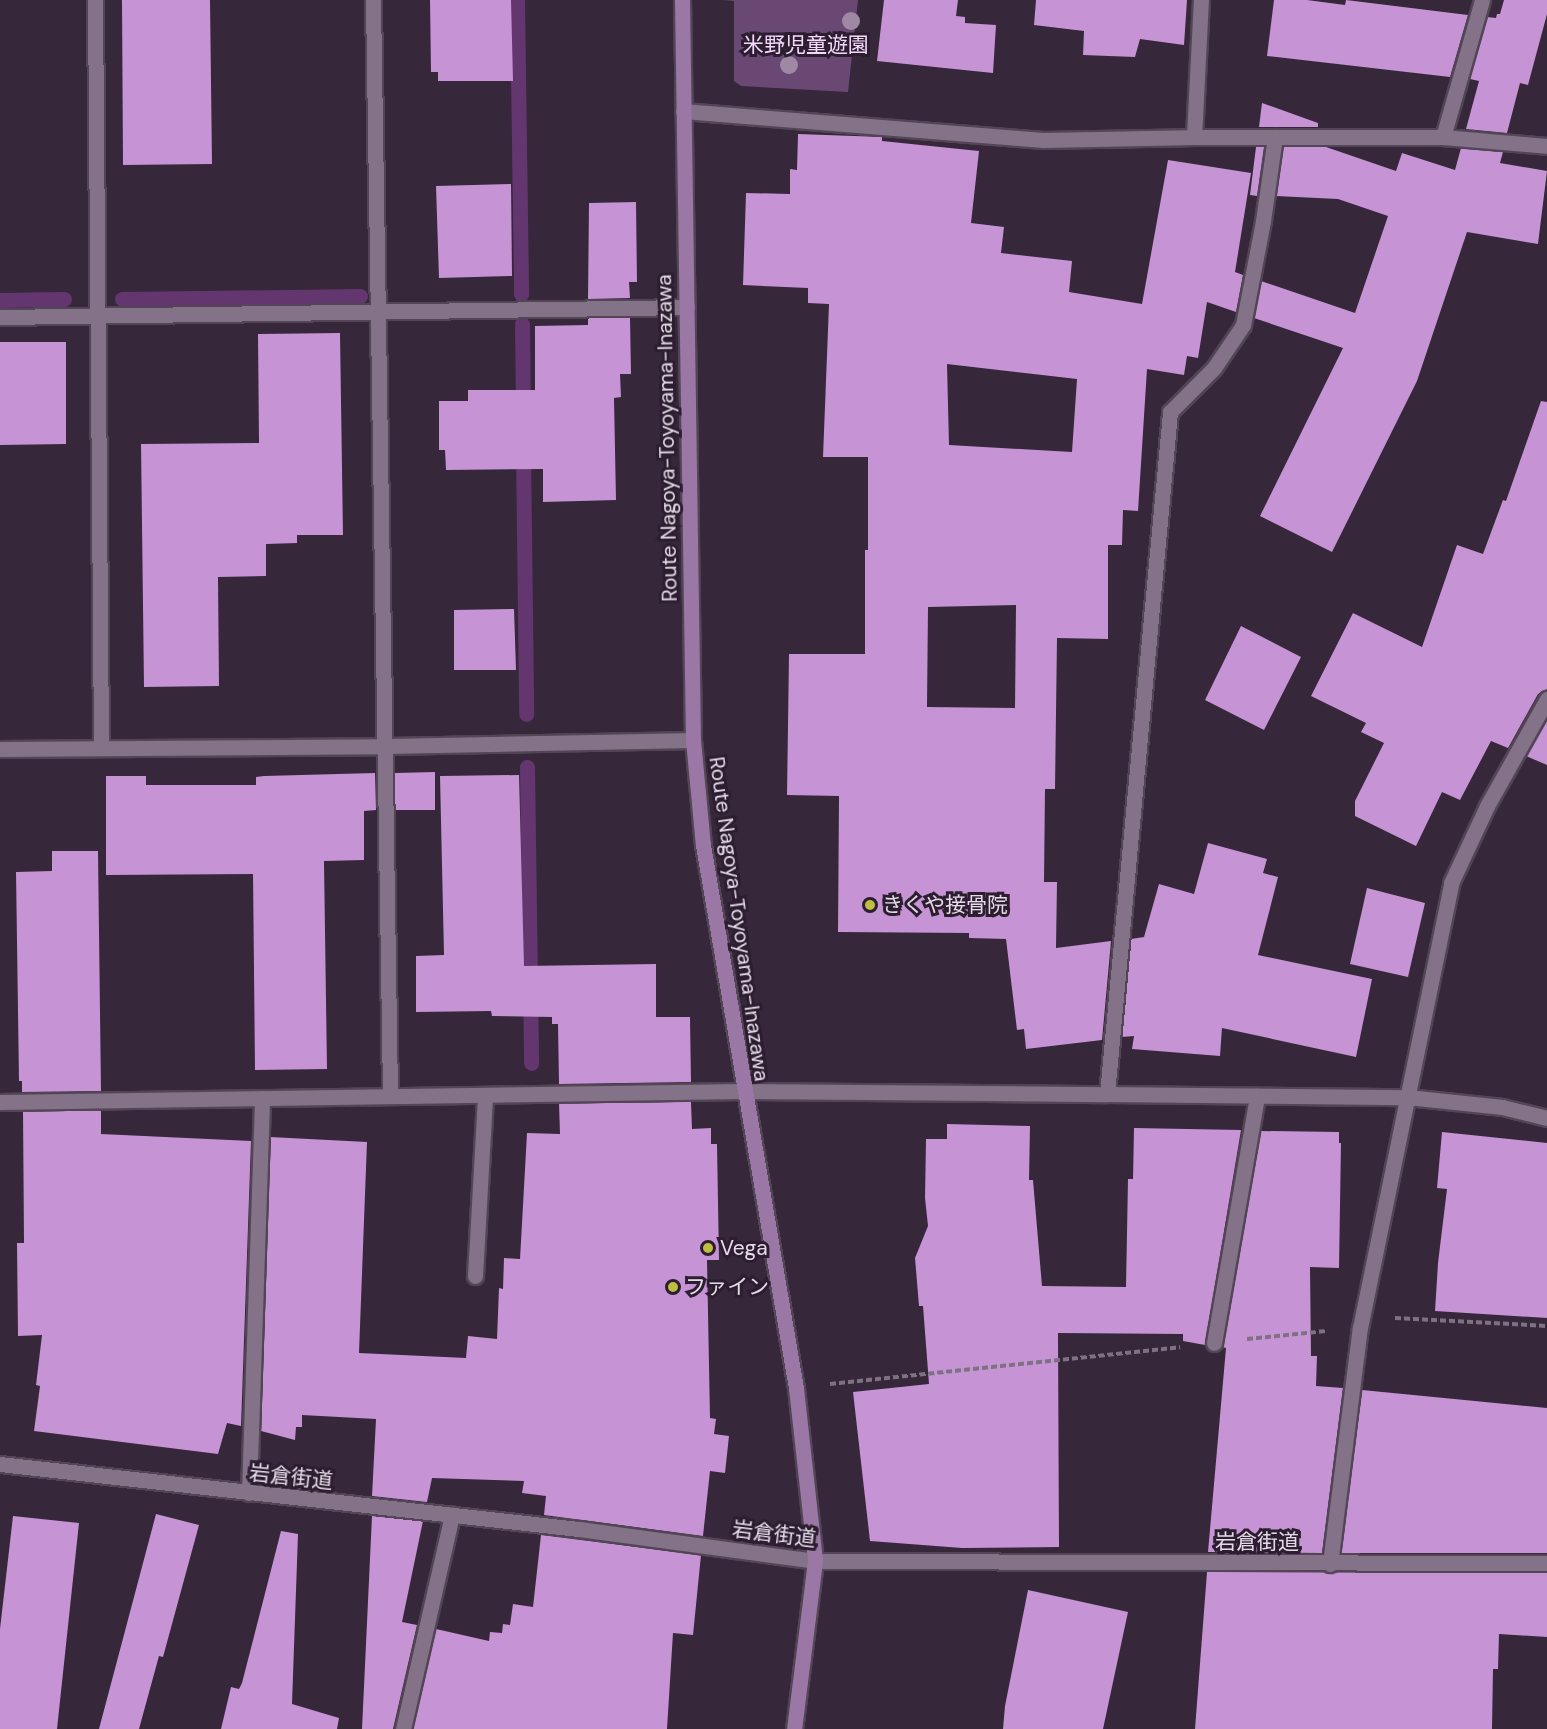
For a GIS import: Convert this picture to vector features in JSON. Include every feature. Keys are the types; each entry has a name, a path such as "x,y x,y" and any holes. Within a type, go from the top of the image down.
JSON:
{"main road":[{"name":"Route Nagoya-Toyoyama-Inazawa","path":"682,0 693,740 700,827 743,1091 796,1388 815,1561 794,1729"}],"street":[{"path":"95,0 101,747"},
{"path":"374,0 390,1096"},
{"path":"1194,137 1201,0"},
{"path":"1443,137 1482,0"},
{"path":"683,111 1043,140 1194,137 1443,137 1547,146"},
{"path":"1107,1094 1170,412 1214,368 1243,325 1263,221 1275,137"},
{"path":"0,317 687,307"},
{"path":"1330,1564 1361,1322 1451,882 1487,806 1547,699"},
{"path":"0,749 386,746 693,740"},
{"path":"0,1102 743,1091 1407,1097 1502,1107 1547,1118"},
{"path":"475,1276 485,1095"},
{"path":"1214,1343 1257,1096"},
{"path":"249,1493 262,1098"},
{"name":"岩倉街道","path":"0,1464 452,1515 815,1561 1547,1563"},
{"path":"403,1729 452,1515"}],"path":[{"path":"796,1388 1214,1343 1361,1322 1547,1326"}],"green space":[{"name":"米野児童遊園","path":"722,0 858,0 848,92 741,86 734,81 734,1"}],"building":[{"path":"122,0 210,0 212,164 123,165"},
{"path":"430,0 511,0 513,81 438,81 438,72 431,72"},
{"path":"884,0 958,0 956,16 965,17 965,23 996,25 993,73 877,61"},
{"path":"1036,0 1187,0 1184,45 1140,39 1135,57 1083,55 1084,31 1034,25"},
{"path":"1274,0 1307,0 1345,5 1346,0 1468,15 1450,77 1267,56"},
{"path":"1504,0 1547,0 1547,14 1528,85 1520,83 1507,133 1466,129 1479,81 1470,79 1487,17 1496,18 1497,14 1500,14"},
{"path":"1262,103 1318,123 1318,127 1259,127"},
{"path":"798,134 882,137 882,141 979,151 971,223 1004,227 1001,253 1072,261 1069,292 1142,304 1168,160 1251,173 1235,272 1243,275 1236,312 1207,302 1198,358 1187,356 1184,375 1147,369 1138,511 1123,510 1122,545 1108,545 1108,639 1057,638 1055,789 1045,789 1044,882 1057,882 1056,948 1111,941 1102,1040 1026,1049 1024,1029 1017,1030 1006,939 969,938 969,933 838,932 839,796 787,795 789,654 865,654 865,550 868,550 868,457 823,457 829,304 808,303 808,288 743,285 746,193 790,194 790,169 797,170","holes":["947,364 1077,379 1072,452 949,445","1016,605 1015,708 927,707 928,607"]},
{"path":"1256,147 1264,147 1257,196 1250,195"},
{"path":"1283,147 1326,147 1396,171 1402,153 1455,170 1461,148 1503,152 1500,163 1547,171 1538,244 1467,232 1417,381 1332,552 1260,516 1343,348 1254,318 1261,281 1355,313 1388,216 1338,199 1276,196"},
{"path":"511,184 512,276 439,278 436,186"},
{"path":"636,202 637,282 629,282 630,298 588,299 589,203"},
{"path":"588,318 630,318 631,374 620,374 621,397 614,398 616,500 543,502 543,469 446,470 445,450 439,450 439,401 468,401 468,390 535,390 535,326 588,325"},
{"path":"340,333 343,535 297,535 297,543 266,544 266,576 218,577 219,686 144,687 141,444 259,443 258,334"},
{"path":"0,342 66,342 66,444 0,445"},
{"path":"1541,401 1547,402 1547,689 1538,694 1508,748 1491,741 1460,800 1442,792 1416,846 1355,816 1355,801 1384,743 1361,732 1366,723 1311,696 1353,613 1422,647 1457,545 1483,554 1503,500 1506,501"},
{"path":"514,609 516,670 454,670 454,610"},
{"path":"1241,626 1301,657 1264,730 1205,700"},
{"path":"1547,719 1547,765 1526,756"},
{"path":"435,772 435,810 395,810 395,773"},
{"path":"375,773 376,810 364,811 364,860 324,861 327,1069 255,1070 253,874 106,875 106,776 146,776 146,785 256,785 256,777 264,776"},
{"path":"519,775 524,966 656,964 656,1017 690,1017 691,1082 559,1084 558,1024 552,1024 552,1017 492,1016 491,1011 416,1012 416,956 444,955 440,776"},
{"path":"1208,843 1267,859 1263,873 1278,877 1258,955 1372,979 1356,1057 1222,1028 1220,1056 1132,1049 1134,1036 1122,1037 1131,939 1144,937 1159,884 1194,894"},
{"path":"52,851 98,851 101,1091 22,1092 22,1081 19,1081 16,872 52,871"},
{"path":"1367,888 1425,903 1408,977 1350,964"},
{"path":"691,1102 692,1129 711,1128 711,1144 717,1144 719,1260 707,1260 710,1418 716,1419 714,1434 729,1436 725,1473 710,1471 703,1536 544,1515 546,1496 522,1493 524,1481 432,1478 427,1502 372,1496 376,1419 302,1415 302,1427 296,1427 295,1440 261,1431 270,1137 367,1142 359,1353 466,1358 468,1336 497,1339 499,1288 503,1289 504,1258 520,1259 527,1133 560,1134 559,1103"},
{"path":"101,1110 101,1134 251,1141 241,1426 227,1423 218,1454 34,1431 40,1386 36,1385 42,1335 18,1336 17,1243 24,1243 23,1111"},
{"path":"947,1124 1030,1126 1029,1180 1033,1180 1042,1286 1126,1287 1128,1179 1133,1179 1134,1128 1241,1130 1205,1345 1183,1341 1183,1334 1058,1333 1059,1547 962,1548 870,1541 853,1392 929,1384 923,1306 919,1306 915,1258 928,1226 925,1198 926,1139 947,1139"},
{"path":"1261,1131 1339,1132 1339,1143 1341,1143 1339,1268 1310,1267 1311,1356 1317,1356 1316,1386 1343,1388 1322,1553 1208,1552 1226,1348 1222,1347"},
{"path":"1442,1132 1547,1143 1547,1318 1435,1311 1447,1189 1437,1188"},
{"path":"1362,1390 1547,1408 1547,1553 1341,1553"},
{"path":"156,1514 199,1525 163,1657 159,1656 139,1729 99,1729"},
{"path":"13,1516 79,1523 57,1729 0,1729 0,1629"},
{"path":"372,1516 423,1521 402,1622 417,1625 393,1729 362,1729"},
{"path":"281,1531 298,1534 292,1704 339,1718 337,1729 221,1729 231,1687 239,1689 242,1683"},
{"path":"541,1535 701,1555 693,1635 673,1633 667,1729 413,1729 436,1629 489,1641 490,1632 502,1633 503,1624 510,1625 513,1604 533,1607"},
{"path":"1207,1572 1547,1573 1547,1637 1499,1634 1498,1669 1493,1669 1492,1729 1195,1729"},
{"path":"1028,1590 1128,1612 1103,1729 1003,1729 1005,1706"}],"waterway":[{"path":"517,0 521,294"},
{"path":"122,299 360,296"},
{"path":"0,300 64,299"},
{"path":"522,324 523,408"},
{"path":"523,450 526,714"},
{"path":"527,767 531,1063"}],"place":[{"name":"きくや接骨院","path":"870,905"},
{"name":"Vega","path":"708,1248"},
{"name":"ファイン","path":"673,1287"}]}
